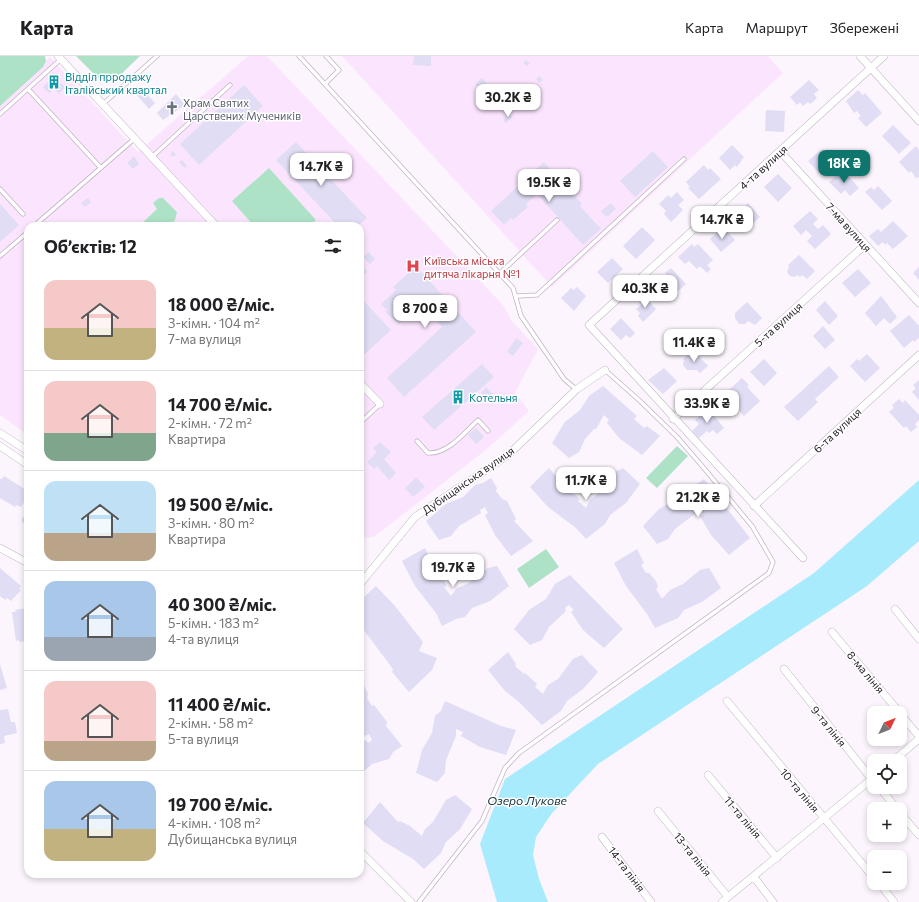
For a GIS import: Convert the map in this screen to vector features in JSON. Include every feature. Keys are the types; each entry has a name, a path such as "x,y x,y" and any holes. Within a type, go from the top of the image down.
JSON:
{"street":[{"path":"860,56 919,121"},
{"name":"4-та вулиця","path":"673,419 588,325 884,56"},
{"path":"60,58 212,222"},
{"name":"7-ма вулиця","path":"780,151 919,303"},
{"name":"5-та вулиця","path":"673,419 865,245"},
{"name":"6-та вулиця","path":"754,506 919,355"},
{"name":"Дубищанська вулиця","path":"364,579 415,517 508,454 577,389 605,370"},
{"path":"364,387 380,404"},
{"path":"673,419 803,558"},
{"path":"0,433 24,448"},
{"path":"0,446 24,462"},
{"path":"0,548 24,561"},
{"path":"895,609 919,639"},
{"name":"8-ма лінія","path":"832,632 894,706"},
{"name":"9-та лінія","path":"784,670 867,772"},
{"name":"10-та лінія","path":"727,701 867,870"},
{"name":"8-ма лінія","path":"907,722 919,738"},
{"path":"901,754 919,738"},
{"name":"11-та лінія","path":"708,775 777,858"},
{"path":"722,902 754,878 867,784"},
{"path":"885,794 891,802"},
{"name":"13-та лінія","path":"658,811 728,897"},
{"path":"907,821 919,835"},
{"name":"14-та лінія","path":"602,836 652,902"},
{"path":"364,854 411,902"},
{"path":"754,878 773,902"},
{"path":"884,890 894,902"}],"lane":[{"path":"103,104 157,56"},
{"path":"299,56 513,288 517,296 521,316 564,378 577,389"},
{"path":"325,84 339,70 326,56"},
{"path":"0,114 60,58"},
{"path":"152,157 230,85"},
{"path":"28,89 101,168"},
{"path":"39,222 134,138"},
{"path":"517,296 537,295 684,159"},
{"path":"0,189 23,214"},
{"path":"500,273 557,220"},
{"path":"0,256 24,235"},
{"path":"419,902 482,821 506,768 520,753 769,573 773,562 752,526 698,461 640,401 605,370"},
{"path":"364,419 380,404"},
{"path":"417,442 428,453 439,452 448,447 478,420 488,430"}],"shaded area":[{"name":"Київська міська дитяча лікарня №1","path":"248,56 267,56 504,306 511,320 538,349 515,393 529,411 487,449 374,537 364,538 364,222 24,222 24,432 0,415 0,101 50,57 138,152"},
{"path":"342,56 768,56 783,73 552,287"}],"green space":[{"path":"0,56 45,56 46,61 43,67 0,106"},
{"path":"76,56 140,56 113,82 100,80"},
{"path":"269,168 316,220 314,222 250,222 232,201"},
{"path":"159,198 163,198 177,212 175,220 173,222 143,222 157,209 153,203"},
{"path":"677,446 688,456 657,488 646,478"},
{"path":"546,549 559,567 529,588 517,569"}],"water":[{"name":"Озеро Лукове","path":"919,480 919,541 867,586 598,764 552,813 536,837 533,855 539,879 548,902 497,902 480,844 505,779 814,573"}],"building":[{"path":"414,56 431,56 431,66 413,65"},
{"path":"526,60 530,63 527,66 523,63"},
{"name":"Відділ прродажу Італійський квартал","path":"54,76 65,87 59,94 54,88 49,93 43,87"},
{"path":"539,76 543,80 539,83 536,79"},
{"path":"482,78 487,83 479,88 475,84"},
{"path":"809,80 819,90 814,94 817,98 810,104 808,102 803,106 800,102 797,105 790,97"},
{"path":"244,85 263,106 199,165 180,144"},
{"path":"142,89 155,103 149,109 136,94"},
{"path":"858,90 863,95 865,93 882,113 866,127 858,118 861,116 857,111 854,113 846,101"},
{"name":"Храм Святих Царствених Мучеників","path":"176,94 185,105 163,120 157,113"},
{"path":"766,110 785,111 784,132 765,131"},
{"path":"509,114 512,117 506,123 503,120"},
{"path":"893,125 911,143 899,154 882,136"},
{"path":"296,142 367,218 362,222 334,222 276,160"},
{"path":"732,145 744,157 737,167 735,165 730,170 719,158"},
{"path":"916,146 919,150 919,177 916,178 911,171 909,173 899,162"},
{"path":"822,149 833,161 819,173 808,161"},
{"path":"173,151 176,154 173,157 170,154"},
{"path":"653,151 668,167 635,197 620,181"},
{"path":"134,156 139,164 133,169 127,163"},
{"path":"182,160 187,166 185,168 179,162"},
{"path":"544,162 582,204 580,206 601,229 583,245 537,194 526,204 528,207 513,220 511,218 504,225 491,211"},
{"path":"704,165 708,170 710,168 721,179 699,199 688,188 690,187 686,182"},
{"path":"843,170 859,188 850,196 845,190 841,194 829,182"},
{"path":"778,174 792,188 778,202 764,187"},
{"path":"878,186 892,201 882,210 865,192 871,187 874,190"},
{"path":"677,192 684,200 678,205 683,210 671,222 664,214 666,211 659,204 668,195 671,198"},
{"path":"88,198 91,202 85,207 81,203"},
{"path":"611,203 616,209 607,217 601,211"},
{"path":"748,203 760,217 747,229 734,215"},
{"path":"0,204 19,225 0,242"},
{"path":"810,211 818,219 813,224 818,229 823,225 831,234 815,249 807,241 812,236 806,230 801,235 793,226"},
{"path":"893,221 908,236 893,249 887,243 885,245 883,242 878,246 869,236 878,229 881,232"},
{"path":"642,227 655,240 636,259 623,246"},
{"path":"723,227 735,240 721,252 710,239"},
{"path":"692,244 694,247 698,244 713,260 707,265 711,269 707,273 700,266 697,269 689,261 685,264 678,257"},
{"path":"369,252 375,259 370,264 364,256"},
{"path":"799,255 815,271 807,279 802,275 800,277 797,275 795,277 790,276 787,272 789,267 788,265"},
{"path":"612,258 623,269 608,283 597,272"},
{"path":"416,266 476,332 404,397 387,378 442,327 421,304 399,324 385,312 387,310 381,304 396,290 393,287"},
{"path":"919,267 919,280 913,273"},
{"path":"364,268 367,272 364,275"},
{"path":"671,268 686,284 676,293 678,295 673,299 662,288 663,286 660,283 667,276 665,273"},
{"path":"858,269 871,283 855,297 842,283"},
{"path":"577,287 586,296 574,311 561,298 571,288 574,290"},
{"path":"644,296 656,309 643,322 638,316 640,313 636,309 642,304 639,301"},
{"path":"881,296 897,317 890,324 884,318 876,326 865,313"},
{"path":"364,301 391,330 365,354 364,353"},
{"path":"825,301 838,316 829,325 816,310"},
{"path":"747,302 762,318 755,325 748,321 745,324 739,324 735,318 735,313"},
{"path":"909,315 919,326 919,338 914,342 913,340 904,348 890,331"},
{"path":"621,318 635,333 630,338 626,335 621,340 610,329"},
{"path":"823,326 835,340 825,349 813,336"},
{"path":"516,338 523,343 513,356 507,352"},
{"path":"693,350 708,366 700,373 697,370 687,370 683,365 683,359"},
{"path":"867,354 880,368 865,382 850,366 857,359 859,361"},
{"path":"764,359 777,373 764,386 750,372"},
{"name":"Котельня","path":"482,364 494,377 434,430 422,417"},
{"path":"829,366 839,377 815,399 818,402 798,421 784,407"},
{"path":"664,368 677,381 663,394 648,380"},
{"path":"742,378 749,385 747,387 760,401 744,416 730,401 732,400 728,396 732,392 729,390"},
{"path":"919,380 919,400 912,392 916,388 913,385"},
{"path":"603,386 637,416 634,419 644,428 647,426 660,436 642,455 619,438 607,423 609,420 604,415 596,429 594,429 585,439 579,452 569,458 552,443 565,422 580,410 589,396"},
{"path":"486,387 493,394 488,400 481,393"},
{"path":"899,399 903,403 905,400 919,415 919,420 915,424 917,427 911,432 906,426 904,428 889,412 894,408 892,405"},
{"path":"708,408 724,428 717,434 713,430 709,433 707,431 699,438 692,431 699,424 695,420"},
{"path":"476,428 484,437 476,444 468,435"},
{"path":"380,442 391,452 384,459 396,473 389,480 377,466 374,469 367,462 377,452 373,448"},
{"path":"549,468 558,479 557,482 564,489 567,488 580,499 578,501 586,508 590,500 604,489 615,472 623,468 640,484 626,503 610,515 605,524 586,539 576,528 548,507 530,487"},
{"path":"4,476 24,488 24,502 21,507 16,505 15,507 0,498 0,479"},
{"path":"416,477 425,487 413,497 405,488"},
{"path":"491,478 497,488 496,491 502,499 507,501 516,519 514,521 533,541 511,556 495,535 485,515 488,513 485,507 480,510 481,513 459,526 451,536 439,540 426,521 446,504 463,497 475,485 483,483"},
{"path":"704,479 750,538 729,555 711,535 700,516 703,514 699,508 695,511 696,513 675,529 668,539 657,544 643,526 659,509 676,499 687,486 695,485"},
{"path":"24,516 24,524 21,520"},
{"path":"425,548 431,561 429,563 435,573 437,571 444,580 447,586 444,587 451,596 457,588 467,584 488,568 497,566 509,586 490,601 472,608 465,617 456,619 442,626 436,613 415,586 402,561"},
{"path":"637,549 644,563 641,565 646,573 649,573 656,581 658,587 656,589 662,599 670,590 683,584 700,570 709,568 721,588 702,602 684,610 678,618 655,628 647,614 626,586 614,563"},
{"path":"0,568 21,586 19,589 21,590 11,601 7,598 5,600 0,596"},
{"path":"570,575 623,629 604,648 583,630 571,612 574,610 569,605 565,608 566,611 549,627 542,640 530,645 514,629 529,610 546,599 555,584"},
{"path":"376,586 395,606 423,642 419,651 437,658 432,670 409,692 392,672 393,669 364,630 364,597"},
{"path":"24,609 24,641 16,641 12,612 16,612 15,610"},
{"path":"508,652 516,664 515,666 537,684 535,687 543,694 548,685 558,679 573,659 582,655 598,672 583,689 567,701 561,711 542,725 519,702 505,691 488,670"},
{"path":"0,664 7,688 0,690"},
{"path":"364,685 368,694 367,698 372,706 374,705 387,722 386,726 402,746 393,752 389,759 372,764 364,771 364,741 366,740 368,743 372,740 369,734 365,736"},
{"path":"445,701 501,726 516,730 506,755 480,747 461,736 463,732 456,729 456,736 446,760 445,773 437,782 416,773 422,750 432,733 435,716 441,711"},
{"path":"8,709 11,722 15,722 17,733 4,736 5,743 0,744 0,710"},
{"path":"455,795 472,809 460,829 446,842 441,853 424,869 413,859 383,841 364,824 364,822 380,802 398,822 400,821 410,826 422,836 425,829 433,822 446,800"}],"place":[{"name":"Відділ прродажу Італійський квартал","path":"54,82"},
{"name":"Храм Святих Царствених Мучеників","path":"172,108"},
{"name":"Київська міська дитяча лікарня №1","path":"413,266"},
{"name":"Котельня","path":"458,397"}]}
